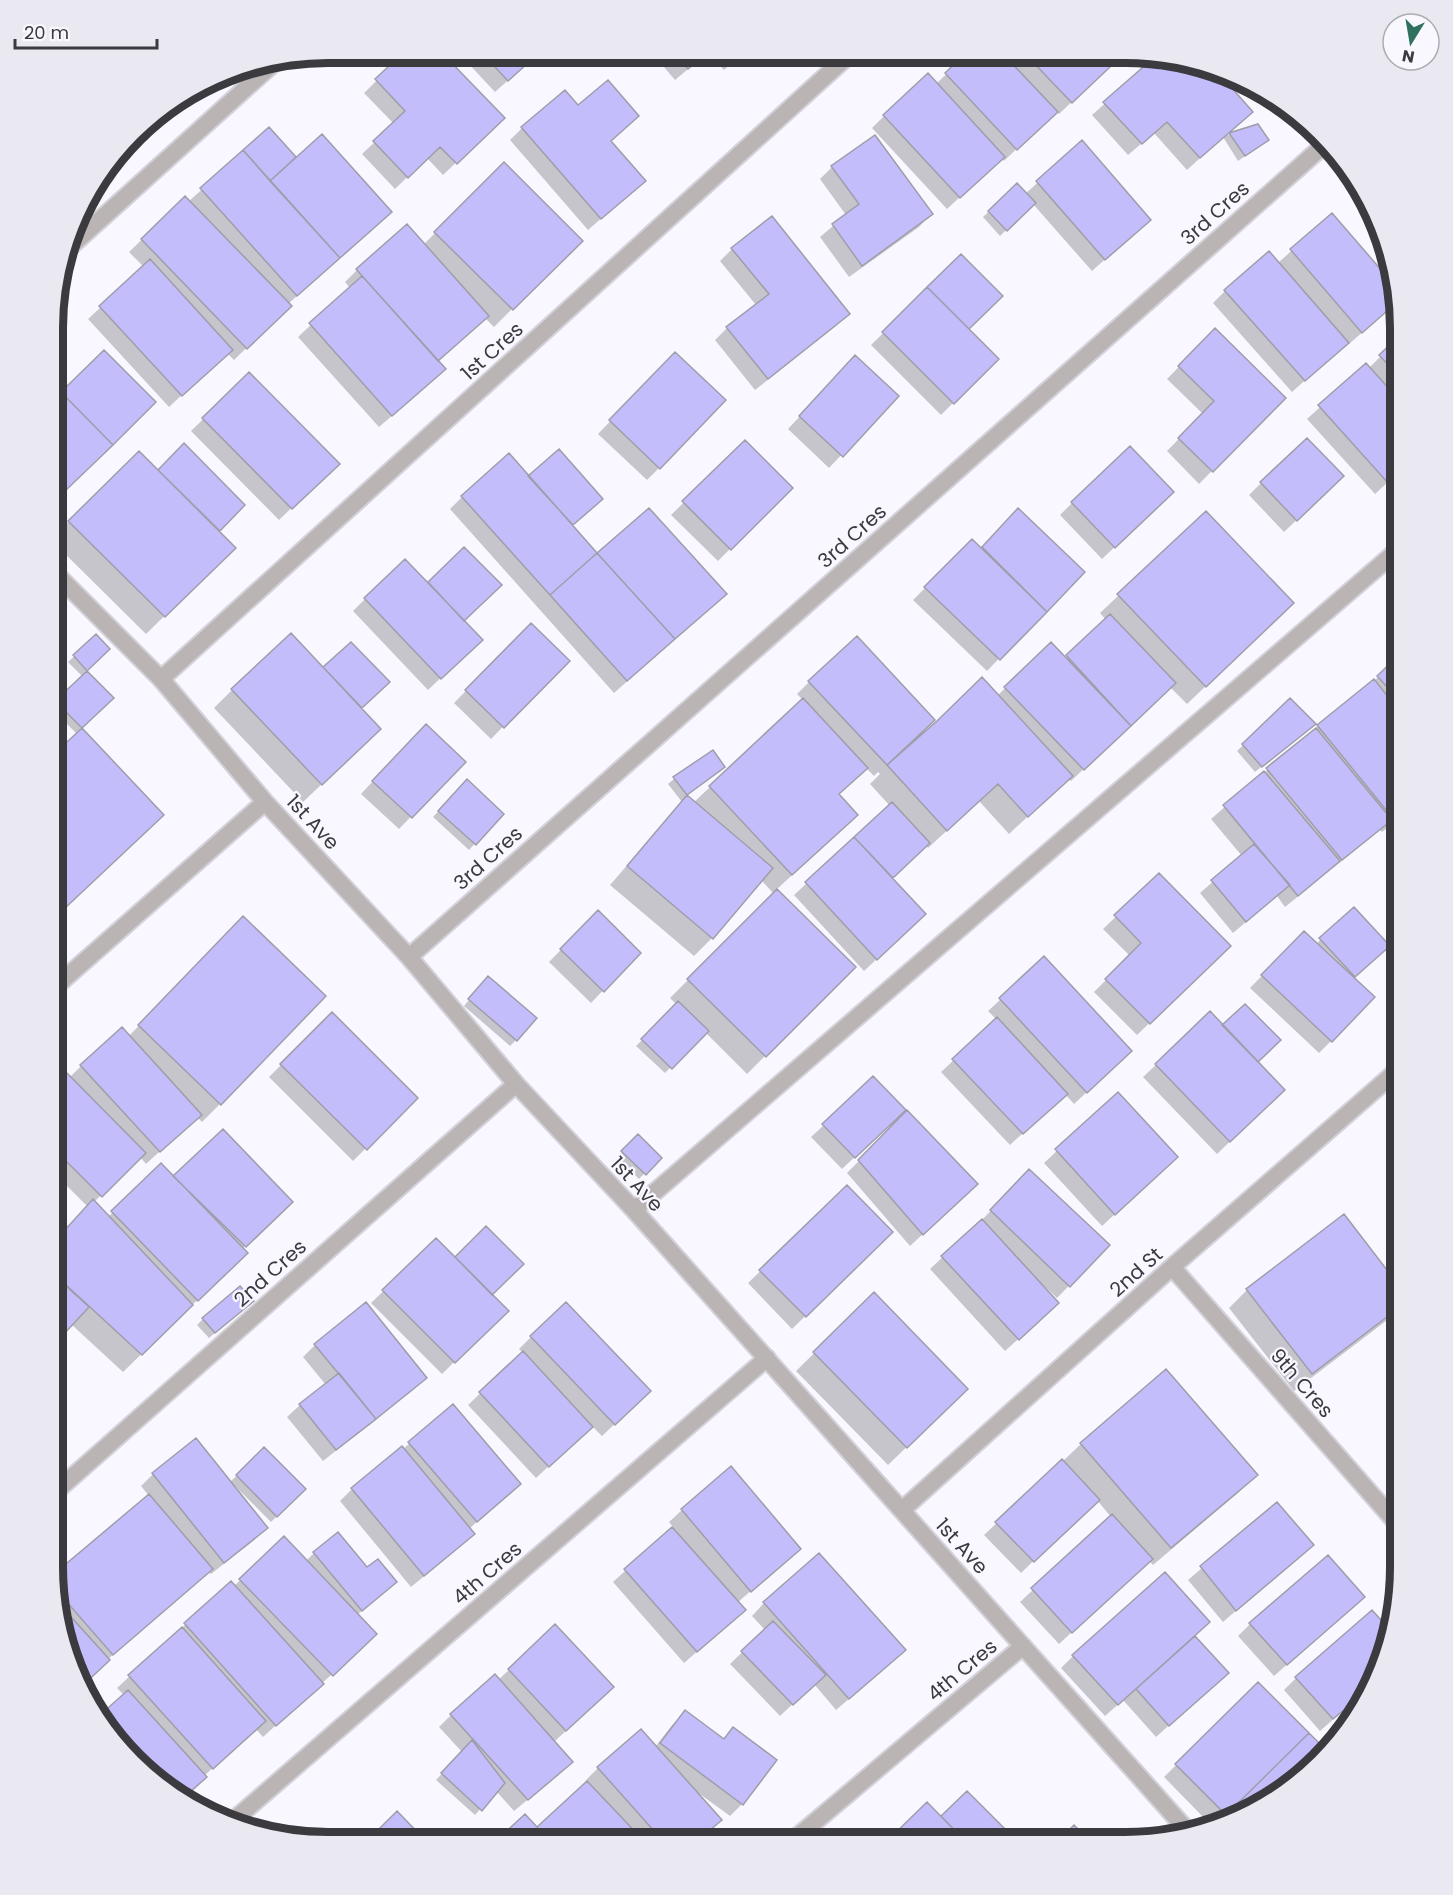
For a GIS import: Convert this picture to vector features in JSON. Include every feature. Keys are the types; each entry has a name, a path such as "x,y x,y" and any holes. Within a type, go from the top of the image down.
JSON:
{"street":[{"name":"1st Cres","path":"161,680 840,63"},
{"path":"78,239 265,71"},
{"name":"3rd Cres","path":"409,957 1320,149"},
{"path":"634,1210 1390,557"},
{"name":"1st Ave","path":"63,581 161,680 265,802 409,957 516,1084 634,1210 1183,1825"},
{"path":"63,980 265,802"},
{"name":"2nd St","path":"902,1510 1172,1267 1390,1077"},
{"name":"2nd Cres","path":"63,1485 516,1084"},
{"name":"9th Cres","path":"1172,1267 1390,1516"},
{"name":"4th Cres","path":"237,1816 767,1358"},
{"name":"4th Cres","path":"803,1832 1023,1646"}],"building":[{"path":"392,63 452,63 505,118 457,164 440,147 408,178 373,141 405,111 375,79"},
{"path":"491,63 528,63 508,81"},
{"path":"682,63 695,63 688,69"},
{"path":"956,63 1012,63 1058,112 1017,150 945,73"},
{"path":"1034,63 1108,63 1111,66 1072,103"},
{"path":"1146,64 1159,65 1193,72 1228,84 1253,112 1200,158 1167,122 1142,144 1103,102"},
{"path":"928,73 1005,157 960,198 883,115"},
{"path":"608,80 639,116 611,141 646,181 601,219 521,127 565,90 578,105"},
{"path":"1258,124 1269,140 1245,156 1229,133"},
{"path":"269,127 296,157 270,181 243,150"},
{"path":"322,134 392,212 340,258 270,181"},
{"path":"875,135 933,214 862,266 832,224 859,204 831,166"},
{"path":"1082,140 1151,220 1105,260 1036,181"},
{"path":"243,150 340,258 297,296 200,188"},
{"path":"504,162 583,241 513,310 434,232"},
{"path":"1017,183 1036,203 1007,231 988,211"},
{"path":"185,196 292,306 247,349 141,239"},
{"path":"1332,213 1384,273 1389,309 1362,333 1290,249"},
{"path":"772,216 850,314 768,379 726,327 769,294 731,248"},
{"path":"407,224 489,316 438,361 356,269"},
{"path":"1269,251 1349,343 1305,381 1224,290"},
{"path":"961,254 1003,296 969,329 927,287"},
{"path":"150,259 233,350 182,396 99,306"},
{"path":"362,276 446,369 392,416 309,323"},
{"path":"927,287 999,359 954,404 882,332"},
{"path":"1215,328 1286,398 1213,472 1178,438 1214,401 1178,366"},
{"path":"1390,345 1390,367 1379,355"},
{"path":"104,350 156,402 113,445 63,394 63,390"},
{"path":"675,352 726,400 660,469 609,420"},
{"path":"855,355 899,396 843,457 799,416"},
{"path":"1366,363 1390,390 1390,481 1388,483 1318,405"},
{"path":"249,372 340,464 292,509 202,418"},
{"path":"63,394 113,445 63,491"},
{"path":"1307,438 1344,476 1297,521 1260,482"},
{"path":"745,440 793,488 731,550 682,501"},
{"path":"184,443 245,505 220,531 158,470"},
{"path":"1130,446 1174,492 1115,548 1071,502"},
{"path":"559,449 603,499 573,525 528,476"},
{"path":"139,451 236,548 165,617 68,521"},
{"path":"509,453 597,553 550,595 461,496"},
{"path":"649,508 727,594 675,639 597,553"},
{"path":"1018,508 1085,572 1047,612 982,547"},
{"path":"1206,511 1294,603 1206,687 1117,594"},
{"path":"972,539 1047,612 1000,660 924,587"},
{"path":"464,547 502,585 464,621 428,582"},
{"path":"597,553 675,639 627,681 550,595"},
{"path":"405,559 483,640 441,679 364,598"},
{"path":"1110,614 1176,683 1131,726 1066,655"},
{"path":"531,623 570,661 504,728 465,690"},
{"path":"291,633 381,729 322,785 231,689"},
{"path":"96,634 110,649 87,671 73,655"},
{"path":"857,636 935,720 887,765 808,681"},
{"path":"351,642 390,682 362,708 323,667"},
{"path":"1051,642 1131,726 1084,770 1004,687"},
{"path":"1390,664 1390,690 1377,676"},
{"path":"87,671 114,698 82,728 63,709 63,694"},
{"path":"982,677 1073,776 1028,817 998,784 947,831 887,765"},
{"path":"1374,679 1390,699 1390,815 1317,725"},
{"path":"803,698 868,768 839,794 858,815 792,875 709,786"},
{"path":"1290,698 1316,724 1262,767 1242,744"},
{"path":"426,724 466,762 412,818 372,781"},
{"path":"82,728 164,815 63,910 63,746"},
{"path":"1316,728 1390,818 1390,822 1342,860 1266,768"},
{"path":"713,750 725,767 687,795 673,777"},
{"path":"1264,771 1340,861 1298,896 1223,805"},
{"path":"467,779 504,814 476,845 438,811"},
{"path":"687,795 773,868 713,939 627,866"},
{"path":"892,802 930,843 893,878 854,837"},
{"path":"854,837 926,914 877,960 805,882"},
{"path":"1254,844 1290,885 1246,922 1211,880"},
{"path":"1159,873 1231,946 1150,1024 1105,979 1141,943 1114,915"},
{"path":"777,889 856,967 766,1057 687,979"},
{"path":"1354,907 1390,946 1355,977 1319,938"},
{"path":"598,910 641,953 604,992 560,949"},
{"path":"243,916 326,996 221,1105 138,1025"},
{"path":"1304,931 1375,997 1332,1042 1261,975"},
{"path":"1044,956 1132,1051 1087,1093 999,998"},
{"path":"488,976 537,1018 517,1041 468,999"},
{"path":"678,1001 709,1031 672,1069 641,1039"},
{"path":"1245,1004 1281,1040 1258,1062 1222,1025"},
{"path":"1210,1011 1285,1090 1230,1142 1155,1064"},
{"path":"332,1012 418,1098 367,1150 280,1064"},
{"path":"997,1017 1068,1094 1023,1134 952,1059"},
{"path":"122,1027 202,1115 160,1152 80,1065"},
{"path":"63,1069 146,1153 102,1197 63,1158"},
{"path":"873,1076 906,1110 855,1158 822,1124"},
{"path":"1118,1092 1178,1157 1115,1215 1055,1149"},
{"path":"907,1110 978,1184 923,1235 858,1160"},
{"path":"223,1129 293,1202 246,1247 173,1176"},
{"path":"638,1134 662,1158 646,1175 621,1151"},
{"path":"161,1163 248,1253 198,1301 111,1211"},
{"path":"1029,1169 1110,1245 1070,1287 990,1210"},
{"path":"847,1185 893,1232 806,1317 759,1270"},
{"path":"93,1199 193,1305 142,1355 63,1282 63,1232"},
{"path":"1344,1214 1390,1274 1390,1315 1312,1374 1246,1289"},
{"path":"982,1219 1059,1303 1019,1340 941,1256"},
{"path":"486,1226 524,1264 492,1295 455,1257"},
{"path":"436,1238 509,1311 455,1363 382,1290"},
{"path":"63,1283 89,1307 63,1333"},
{"path":"240,1286 254,1301 215,1333 202,1318"},
{"path":"874,1292 968,1389 907,1448 813,1352"},
{"path":"366,1302 427,1378 376,1419 314,1344"},
{"path":"566,1302 651,1391 615,1425 530,1336"},
{"path":"523,1351 593,1427 549,1467 479,1392"},
{"path":"1166,1369 1258,1475 1171,1548 1080,1443"},
{"path":"339,1373 376,1419 336,1450 299,1404"},
{"path":"453,1404 521,1484 477,1522 408,1442"},
{"path":"196,1438 268,1528 224,1563 152,1473"},
{"path":"402,1446 475,1534 424,1576 351,1488"},
{"path":"264,1447 306,1489 277,1517 236,1475"},
{"path":"1062,1459 1100,1500 1034,1562 995,1522"},
{"path":"731,1466 801,1549 751,1592 681,1509"},
{"path":"149,1494 213,1569 113,1655 65,1600 63,1566"},
{"path":"1277,1502 1314,1545 1236,1611 1200,1566"},
{"path":"1112,1514 1153,1559 1072,1633 1031,1588"},
{"path":"672,1527 746,1610 697,1652 624,1569"},
{"path":"338,1532 367,1567 378,1559 397,1582 362,1611 313,1552"},
{"path":"284,1536 377,1634 333,1676 239,1579"},
{"path":"819,1553 906,1650 849,1699 763,1602"},
{"path":"1328,1555 1365,1597 1287,1665 1249,1623"},
{"path":"1165,1572 1210,1622 1118,1705 1072,1655"},
{"path":"231,1581 324,1684 276,1726 184,1623"},
{"path":"1372,1610 1384,1623 1376,1652 1363,1684 1351,1704 1333,1719 1295,1677"},
{"path":"67,1613 110,1660 88,1680 77,1652"},
{"path":"773,1621 826,1675 793,1705 741,1651"},
{"path":"555,1624 614,1687 566,1731 508,1669"},
{"path":"182,1627 266,1721 213,1769 128,1675"},
{"path":"1195,1636 1229,1673 1169,1726 1136,1689"},
{"path":"495,1674 573,1762 528,1800 450,1714"},
{"path":"1258,1682 1309,1733 1231,1810 1224,1813 1175,1764"},
{"path":"128,1690 207,1777 190,1792 181,1787 153,1766 129,1742 106,1710"},
{"path":"685,1710 724,1739 733,1727 777,1760 743,1805 660,1743"},
{"path":"641,1729 722,1820 708,1832 655,1832 597,1767"},
{"path":"1309,1733 1321,1745 1286,1777 1231,1810"},
{"path":"472,1740 505,1783 482,1811 441,1773"},
{"path":"587,1781 635,1832 542,1832 537,1827"},
{"path":"967,1791 1008,1832 956,1832 941,1816"},
{"path":"927,1802 956,1832 896,1832"},
{"path":"397,1811 417,1832 376,1832"},
{"path":"525,1814 542,1832 506,1832"},
{"path":"1074,1825 1081,1832 1067,1832"}]}
